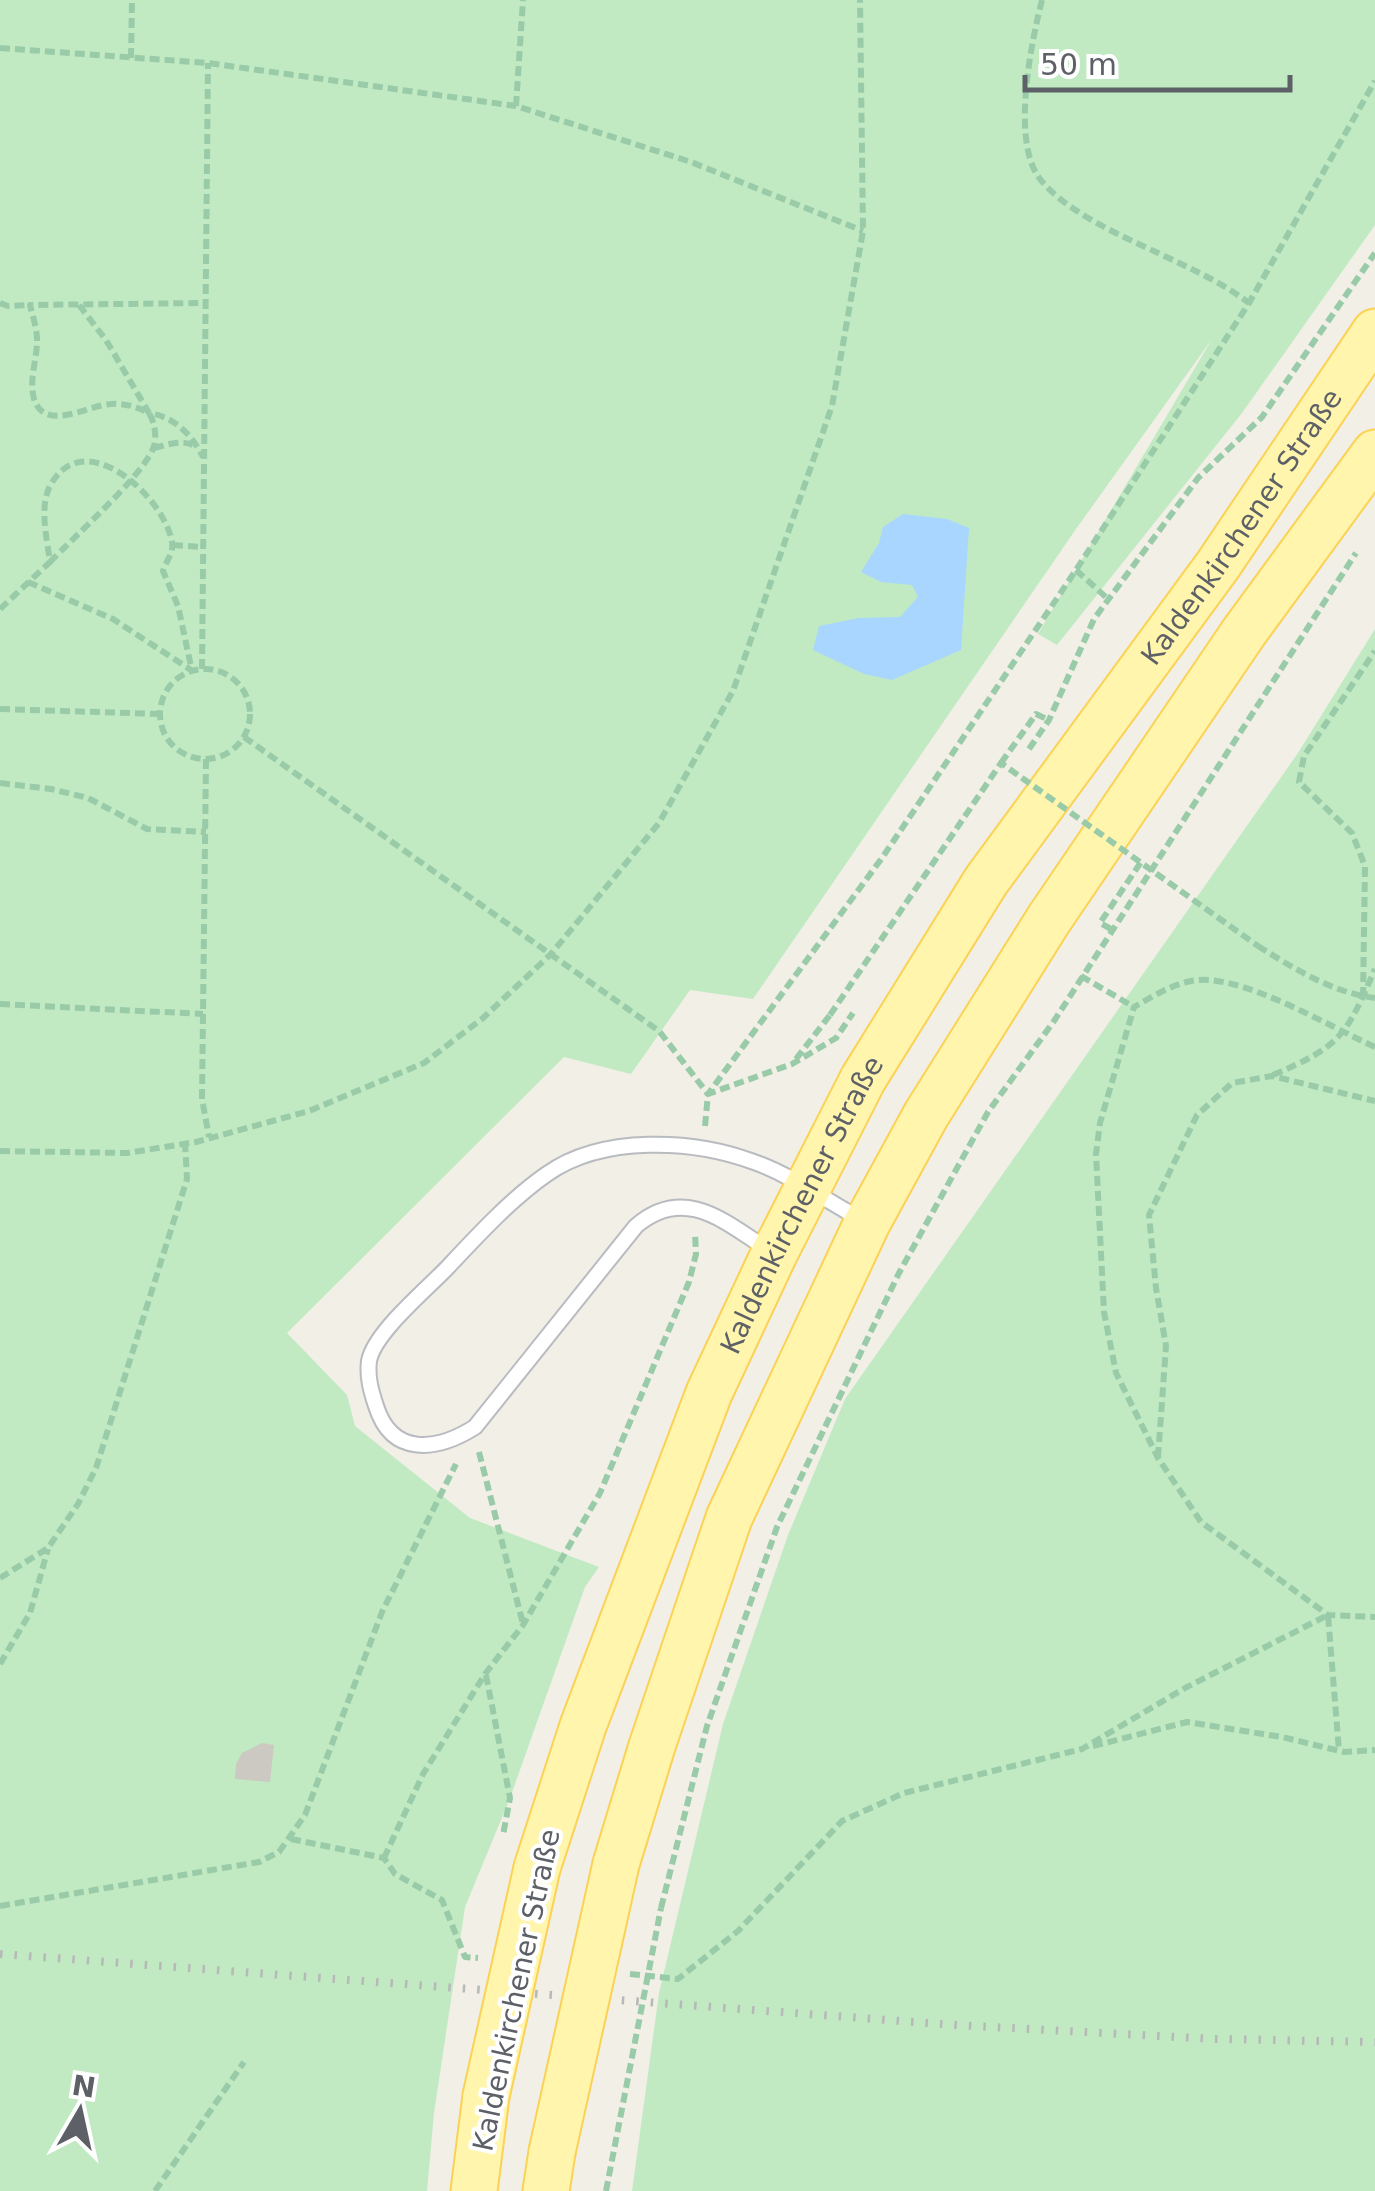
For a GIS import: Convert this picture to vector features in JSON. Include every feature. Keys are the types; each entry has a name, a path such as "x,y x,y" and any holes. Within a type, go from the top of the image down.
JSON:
{"main road":[{"name":"Kaldenkirchener Straße","path":"474,2191 486,2096 537,1868 583,1726 666,1500 709,1393 774,1254 863,1079 986,881 1218,564 1375,332"},
{"path":"549,2172 616,1864 652,1746 729,1518 867,1222 926,1115 1049,919 1244,632 1375,453"}],"lane":[{"path":"774,1254 711,1213 696,1208 661,1210 636,1226 474,1427 428,1446 414,1445 388,1431 380,1418 371,1392 369,1364 373,1348 474,1239 547,1173 579,1159 620,1148 702,1150 757,1162 867,1222"}],"path":[{"path":"130,58 132,0"},
{"path":"516,106 523,0"},
{"path":"0,1151 127,1153 185,1143 309,1111 424,1063 483,1018 552,954 659,823 733,690 832,406 863,231 860,0"},
{"path":"1042,0 1027,85 1027,147 1037,176 1051,192 1076,208 1153,251 1223,283 1249,303"},
{"path":"0,48 208,63 516,106 691,162 863,231"},
{"path":"202,669 208,63"},
{"path":"702,1150 708,1094 882,858 1076,570 1249,303 1375,81"},
{"path":"1027,752 1048,720 1094,619 1198,478 1262,417 1375,253"},
{"path":"0,303 206,303"},
{"path":"0,608 130,480 154,448 155,429 149,412 106,340 79,304"},
{"path":"30,305 38,341 32,386 36,405 48,415 60,417 108,404 136,406 182,428 194,439 204,458"},
{"path":"154,448 192,444 204,458"},
{"path":"50,562 46,500 58,475 81,462 100,464 130,480 149,495 163,515 173,545 164,571 178,606 192,671"},
{"path":"606,2191 661,1908 707,1726 777,1527 912,1248 988,1112 1054,1022 1360,544"},
{"path":"173,545 203,547"},
{"path":"1076,570 1108,599"},
{"path":"28,582 113,619 192,671"},
{"path":"1363,997 1365,866 1352,833 1300,782 1299,769 1375,651"},
{"path":"202,669 229,676 247,696 250,710 244,737 221,756 206,759 179,750 169,740 160,714 168,688 177,678 202,669"},
{"path":"0,709 160,714"},
{"path":"792,1064 830,1015 1036,714 1048,720"},
{"path":"244,737 659,1031 708,1094"},
{"path":"206,759 202,1100 210,1137"},
{"path":"1001,764 1258,946 1304,974 1375,998"},
{"path":"1006,784 1017,768"},
{"path":"0,783 88,798 147,829 206,832"},
{"path":"1110,929 1100,923 1141,862"},
{"path":"1272,1076 1328,1049 1344,1034 1375,969"},
{"path":"1081,976 1134,1007"},
{"path":"1339,1751 1328,1615 1200,1522 1158,1458 1116,1373 1104,1312 1096,1154 1100,1123 1134,1007 1168,988 1194,980 1236,983 1375,1047"},
{"path":"0,1004 203,1014"},
{"path":"708,1094 792,1064 836,1038 857,1006"},
{"path":"1158,1458 1166,1346 1149,1215 1197,1115 1232,1083 1256,1076 1272,1076 1375,1101"},
{"path":"0,1664 30,1612 48,1548 78,1504 96,1468 188,1179 185,1143"},
{"path":"384,1858 422,1774 486,1674 524,1626 600,1493 689,1282 696,1254 696,1208"},
{"path":"474,1427 524,1626"},
{"path":"0,1906 259,1862 279,1852 318,1790 382,1612 474,1427"},
{"path":"0,1578 48,1548"},
{"path":"1082,1749 1184,1688 1328,1615 1375,1617"},
{"path":"486,1674 510,1798 502,1839"},
{"path":"620,1973 678,1979 738,1930 842,1821 904,1793 1187,1722 1282,1736 1339,1751 1375,1750"},
{"path":"290,1840 384,1858 395,1874 442,1900 465,1957 484,1959"},
{"path":"155,2191 244,2062"}],"green space":[{"path":"0,0 1375,0 1375,225 1242,413 1057,645 1038,634 1212,339 1076,529 753,999 690,990 631,1074 564,1057 287,1333 347,1395 355,1426 470,1518 599,1567 585,1587 510,1798 465,1907 434,2113 427,2191 0,2191"},
{"path":"1375,629 1375,2191 632,2191 659,1993 723,1724 788,1535 845,1399 1298,753"}],"water":[{"path":"903,514 947,519 969,528 961,650 892,680 864,674 813,650 819,626 859,618 900,617 918,597 912,585 881,582 861,572 879,543 883,527"}],"building":[{"path":"262,1743 274,1745 270,1782 235,1779 242,1753"}],"railway":[{"path":"0,1954 955,2025 1215,2039 1375,2042"}]}
